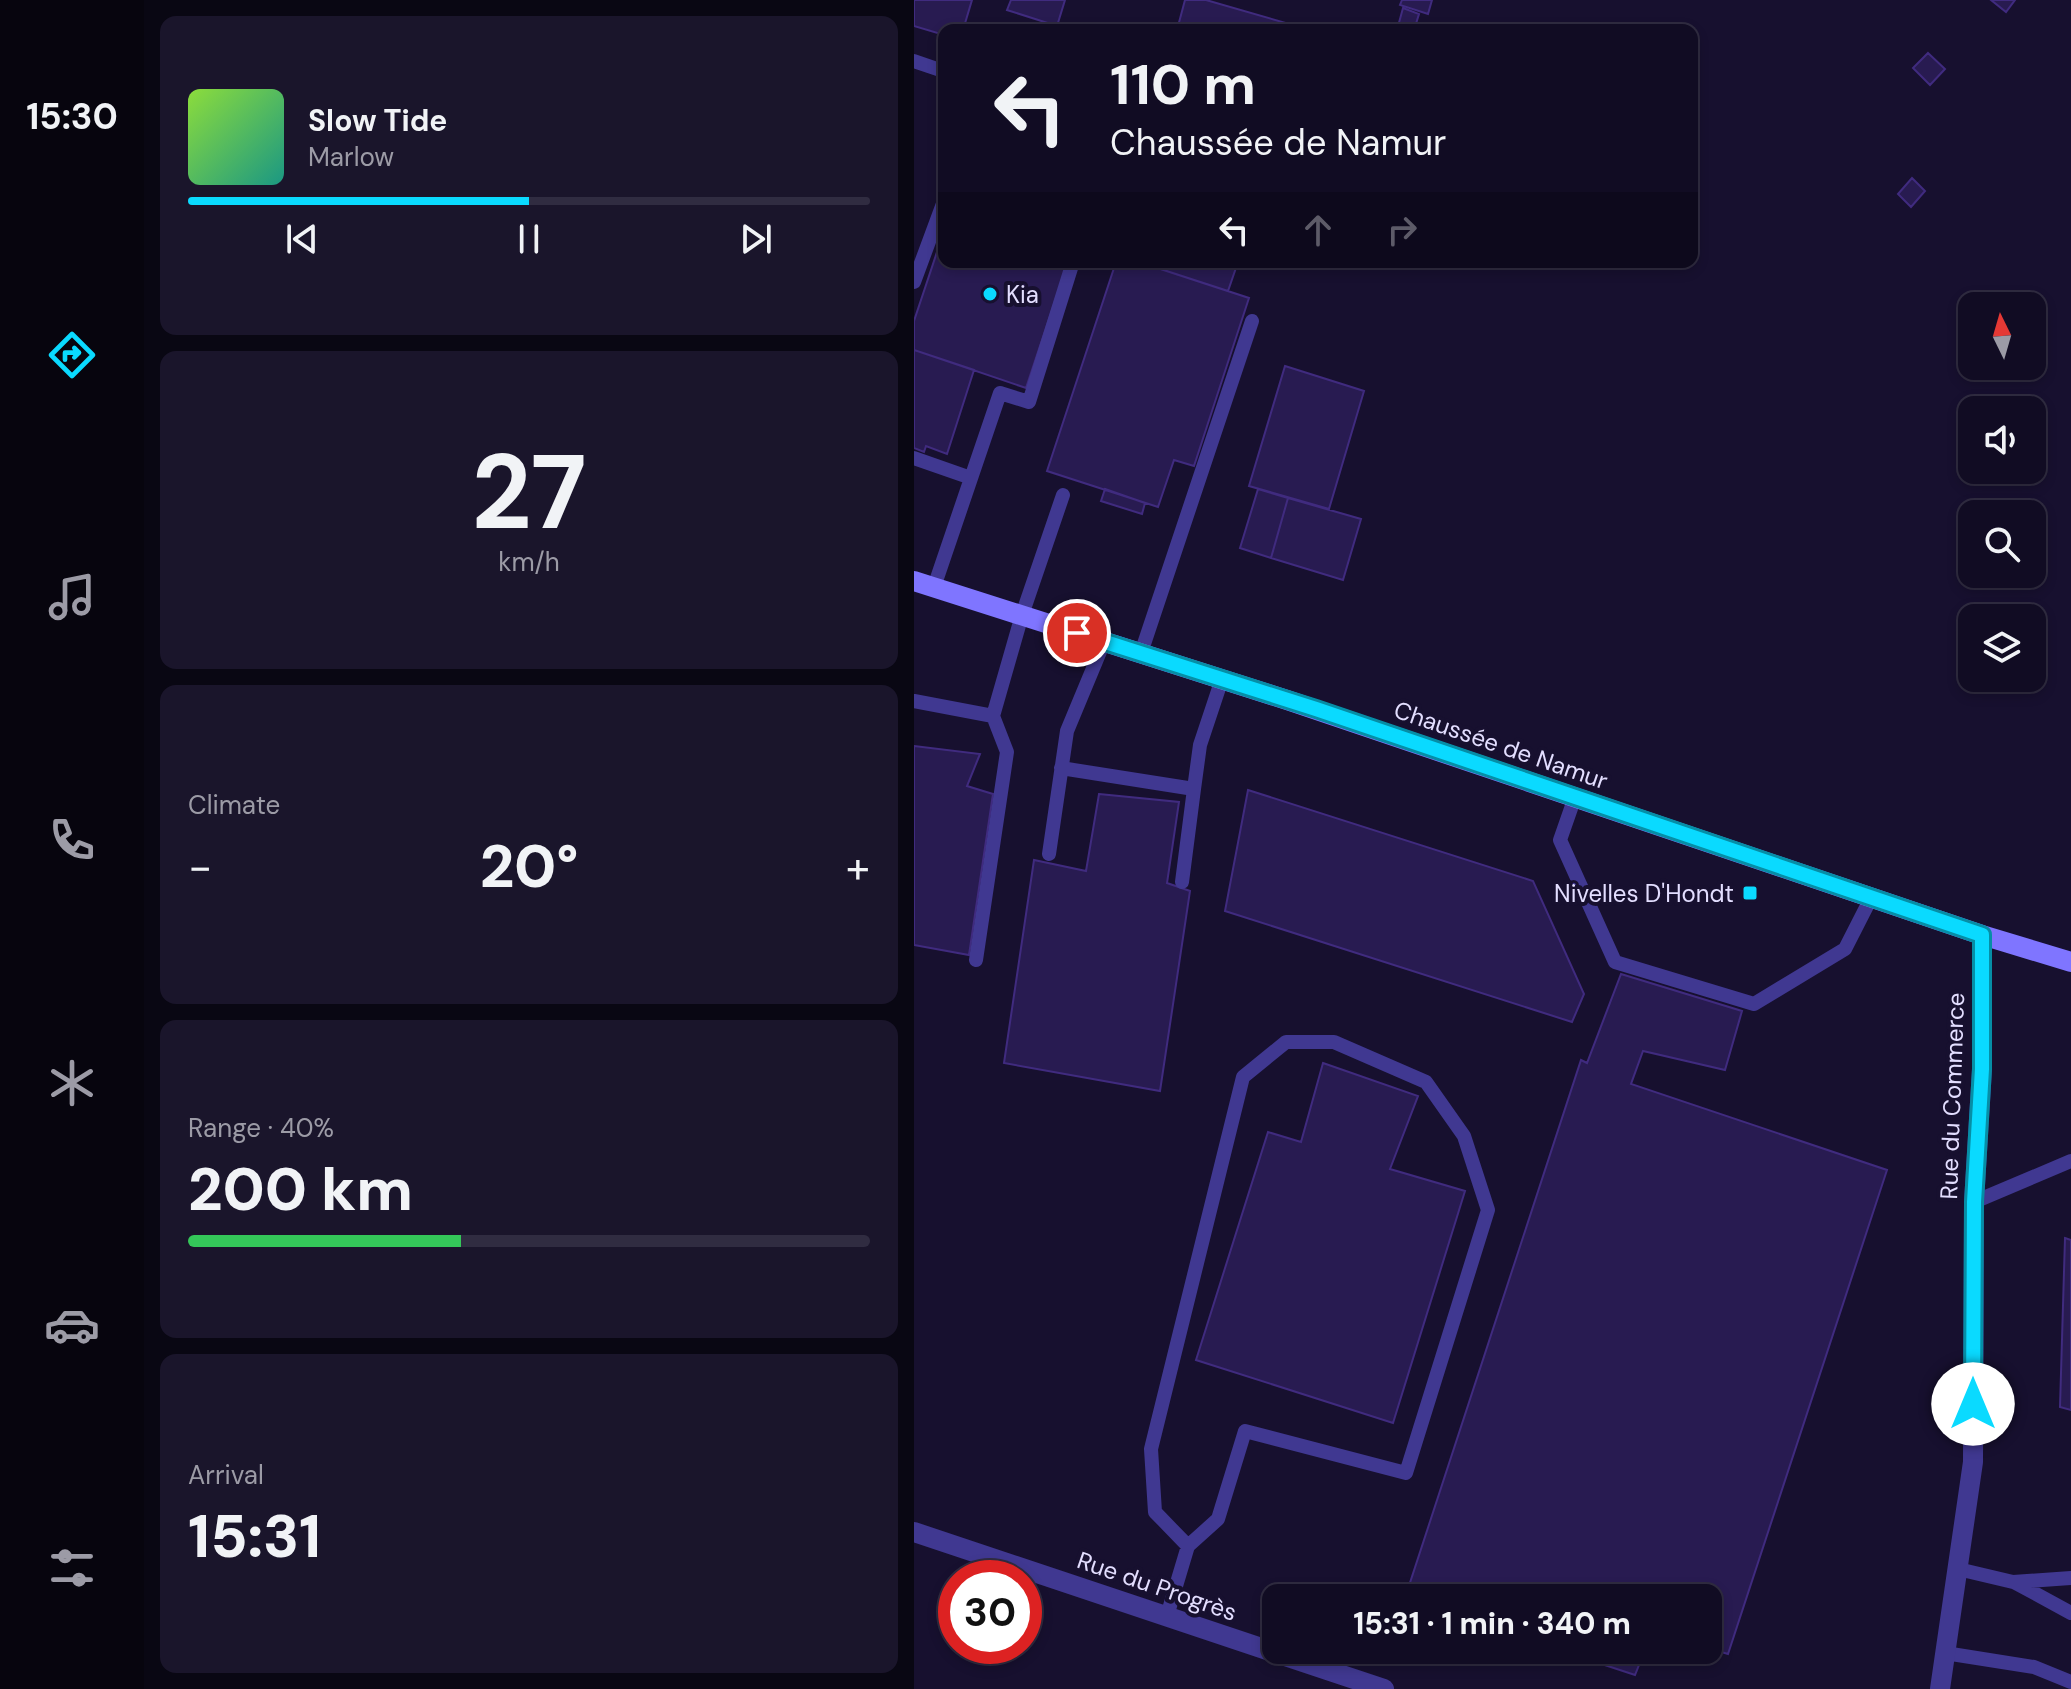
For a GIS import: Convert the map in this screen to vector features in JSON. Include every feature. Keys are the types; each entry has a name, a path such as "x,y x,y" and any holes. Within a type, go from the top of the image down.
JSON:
{"main road":[{"name":"Chaussée de Namur","path":"914,581 1222,679 1871,898 2071,962"}],"street":[{"name":"Rue du Commerce","path":"1940,1689 1973,1462 1974,1202 1982,1069 1982,935"},
{"name":"Rue du Progrès","path":"914,1532 1384,1689"}],"lane":[{"path":"914,61 938,69"},
{"path":"914,282 938,217"},
{"path":"934,587 1000,393 1029,402 1071,268"},
{"path":"1141,653 1252,321"},
{"path":"914,458 971,478"},
{"path":"976,960 1007,752 993,716 1022,615 1063,495"},
{"path":"1049,854 1067,731 1104,642"},
{"path":"1182,882 1200,745 1222,679"},
{"path":"914,701 993,716"},
{"path":"1061,768 1194,789"},
{"path":"1575,797 1560,840 1615,962 1754,1004 1845,949 1871,898"},
{"path":"1167,1616 1188,1546 1218,1519 1245,1431 1406,1473 1488,1210 1464,1136 1426,1082 1334,1042 1286,1042 1243,1077 1151,1449 1155,1512 1188,1546"},
{"path":"1974,1202 2071,1161"},
{"path":"1958,1569 2013,1582 2071,1613"},
{"path":"2013,1582 2071,1578"},
{"path":"1945,1653 2034,1667 2071,1682"}],"building":[{"path":"914,0 972,0 965,24 938,24 938,33 914,26"},
{"path":"1011,0 1065,0 1058,24 1007,10"},
{"path":"1185,0 1206,0 1289,24 1179,24"},
{"path":"1402,0 1432,0 1428,14 1400,5"},
{"path":"1991,0 2015,0 2006,12"},
{"path":"1403,8 1419,14 1416,24 1399,24"},
{"path":"1928,53 1945,69 1930,85 1913,68"},
{"path":"1912,178 1925,191 1911,207 1898,194"},
{"name":"Kia","path":"938,249 938,268 1066,268 1026,388 914,350 914,321"},
{"path":"1114,268 1157,268 1249,298 1194,466 1174,460 1158,507 1047,471"},
{"path":"1157,268 1236,268 1228,291"},
{"path":"914,350 974,370 947,454 926,446 924,452 914,448"},
{"path":"1285,366 1364,391 1329,509 1249,486"},
{"path":"1105,489 1145,503 1142,514 1101,501"},
{"path":"1258,489 1288,498 1271,558 1240,548"},
{"path":"1288,498 1361,519 1343,580 1271,558"},
{"path":"914,746 980,754 967,786 993,794 969,955 914,945"},
{"path":"1248,790 1533,881 1584,994 1572,1022 1225,911"},
{"path":"1099,794 1179,802 1167,883 1190,891 1160,1091 1004,1063 1034,860 1086,871"},
{"path":"1621,974 1742,1011 1725,1070 1643,1051 1631,1084 1887,1170 1728,1654 1722,1652 1722,1584 1410,1584 1581,1060 1587,1063"},
{"path":"1323,1063 1418,1096 1390,1169 1465,1191 1393,1423 1196,1360 1268,1132 1301,1142"},
{"path":"2065,1238 2071,1240 2071,1410 2060,1407"},
{"path":"1602,1664 1639,1664 1635,1675"}],"place":[{"name":"Kia","path":"990,294"},
{"name":"Nivelles D'Hondt","path":"1750,893"}],"route":[{"path":"1077,633 1316,709 1982,935 1982,1069 1974,1202 1973,1404"}]}
